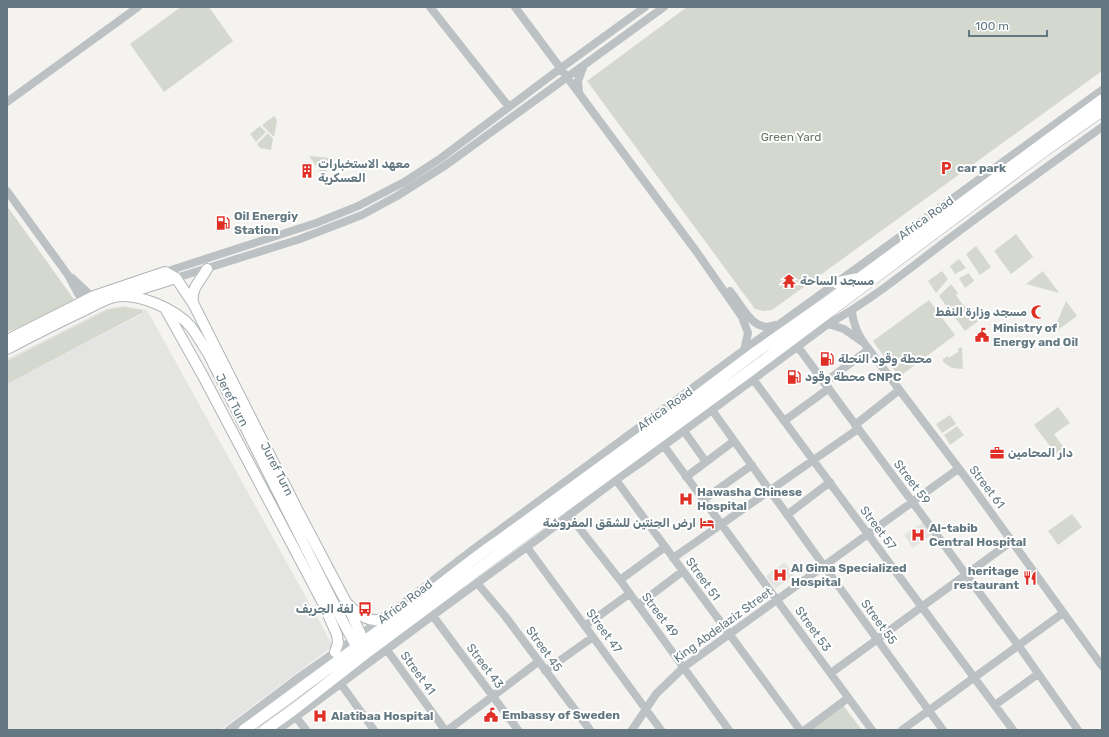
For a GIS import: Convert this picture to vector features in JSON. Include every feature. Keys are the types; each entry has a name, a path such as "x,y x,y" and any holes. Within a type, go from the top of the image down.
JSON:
{"highway":[{"name":"Africa Road","path":"244,730 362,645 440,586 485,549 581,488 747,373 1102,100"},
{"name":"Africa Road","path":"265,730 300,706 362,645 491,560 581,488 657,421 858,279 1102,111"},
{"path":"837,283 858,279"},
{"path":"471,551 485,549"},
{"path":"489,573 491,560"}],"main road":[{"path":"194,305 192,296 206,269"},
{"name":"Juref Turn","path":"165,272 176,278 194,305 298,511 345,600 362,645"},
{"path":"7,340 90,298 165,272"},
{"path":"114,297 176,278"},
{"name":"Jeref Turn","path":"7,350 75,314 114,297 144,299 179,316 190,327 208,353 362,645"},
{"path":"166,310 203,376 320,599 337,635 338,643 335,652"},
{"path":"345,600 357,614 376,620 384,618"}],"street":[{"path":"7,102 138,7"},
{"path":"430,7 509,107"},
{"path":"515,7 715,277 746,323 748,336 744,350"},
{"path":"165,272 296,230 358,206 404,182 422,172 645,7"},
{"path":"176,278 300,239 362,215 407,190 446,165 664,7"},
{"path":"580,93 578,81 585,64"},
{"name":"Africa Road","path":"229,730 335,652 362,645 384,618 471,551 657,421 744,350 1102,90"},
{"path":"278,730 828,324 852,311 1102,127"},
{"path":"441,158 446,165"},
{"path":"7,191 68,275 88,293 90,298"},
{"path":"358,206 362,215"},
{"path":"715,277 726,286 751,319 763,327 770,327 782,322"},
{"path":"852,311 856,330 866,347"},
{"path":"828,324 844,329 866,347"},
{"name":"Street 59","path":"798,347 1018,645 1078,730"},
{"path":"784,421 826,386 866,347"},
{"name":"Street 61","path":"866,347 1012,541 1102,666"},
{"name":"Street 57","path":"753,379 1013,730"},
{"path":"673,558 722,526 814,460 898,391"},
{"name":"Street 55","path":"712,410 943,730"},
{"path":"684,431 706,462"},
{"path":"686,477 734,441"},
{"name":"Street 53","path":"664,446 872,730"},
{"path":"703,500 752,466"},
{"name":"King Abdelaziz Street","path":"632,730 646,708 662,688 684,667 958,469"},
{"name":"Street 51","path":"616,480 800,730"},
{"path":"787,515 830,482"},
{"name":"Street 49","path":"569,515 620,580 729,730"},
{"path":"831,673 1012,541"},
{"name":"Street 47","path":"527,547 662,730"},
{"path":"620,580 665,547"},
{"path":"638,605 683,572"},
{"name":"Street 45","path":"477,583 505,616 590,730"},
{"path":"585,626 629,594"},
{"path":"902,730 1063,613"},
{"name":"Street 43","path":"433,616 518,730"},
{"path":"545,671 593,637"},
{"name":"Street 41","path":"387,650 446,730"},
{"path":"446,730 538,662"},
{"path":"995,705 1038,674"},
{"path":"341,684 374,730"},
{"path":"805,730 848,698"},
{"path":"296,717 306,730"}],"shaded area":[{"path":"123,306 147,310 333,646 220,730 7,730 7,384 142,314 107,310 7,361 7,359 106,309"},
{"name":"Al-tabib Central Hospital","path":"923,522 932,534 913,548 904,535"},
{"name":"Al Gima Specialized Hospital","path":"785,562 794,575 775,589 766,576"}],"green space":[{"path":"181,7 209,7 233,41 164,92 130,44"},
{"name":"Green Yard","path":"687,7 1102,7 1102,71 772,310 763,311 755,309 587,81"},
{"path":"274,116 277,120 274,137 262,125"},
{"path":"260,126 266,132 256,142 250,134"},
{"path":"268,133 273,139 271,150 260,148 257,144"},
{"path":"309,156 329,158 327,170 322,174"},
{"path":"7,206 78,305 7,332"},
{"path":"1016,234 1033,257 1011,274 994,251"},
{"path":"976,246 991,267 980,275 966,254"},
{"path":"959,259 966,268 955,274 950,266"},
{"path":"942,271 948,279 936,293 928,281"},
{"path":"1043,271 1059,293 1026,284"},
{"path":"969,273 974,281 965,288 959,278"},
{"path":"951,284 958,293 956,295 964,305 973,312 982,314 977,322 965,331 939,296"},
{"path":"929,300 955,335 899,377 873,341"},
{"path":"1066,301 1077,316 1052,334"},
{"path":"123,307 142,310 142,313 7,384 7,361 107,310"},
{"path":"960,347 962,348 963,369 952,368 943,362 943,359 948,356 949,358 959,351 958,349"},
{"path":"1058,407 1070,423 1054,434 1064,448 1056,454 1034,425"},
{"path":"950,415 956,424 942,433 936,424"},
{"path":"957,426 964,435 950,445 944,435"},
{"path":"1072,514 1082,527 1058,545 1048,531"},
{"path":"843,705 862,730 811,730"}],"place":[{"name":"car park","path":"946,168"},
{"name":"معهد الاستخبارات العسكرية","path":"307,171"},
{"name":"Oil Energiy Station","path":"223,223"},
{"name":"مسجد الساحة","path":"789,281"},
{"name":"مسجد وزارة النفط","path":"1038,312"},
{"name":"Ministry of Energy and Oil","path":"982,335"},
{"name":"محطة وقود النحلة","path":"827,359"},
{"name":"محطة وقود CNPC","path":"794,377"},
{"name":"دار المحامين","path":"997,453"},
{"name":"Hawasha Chinese Hospital","path":"686,499"},
{"name":"ارض الجنتين للشقق المفروشة","path":"707,523"},
{"name":"Al-tabib Central Hospital","path":"918,535"},
{"name":"Al Gima Specialized Hospital","path":"780,575"},
{"name":"heritage restaurant","path":"1030,578"},
{"name":"لفة الجريف","path":"365,609"},
{"name":"Embassy of Sweden","path":"491,715"},
{"name":"Alatibaa Hospital","path":"320,716"}]}
